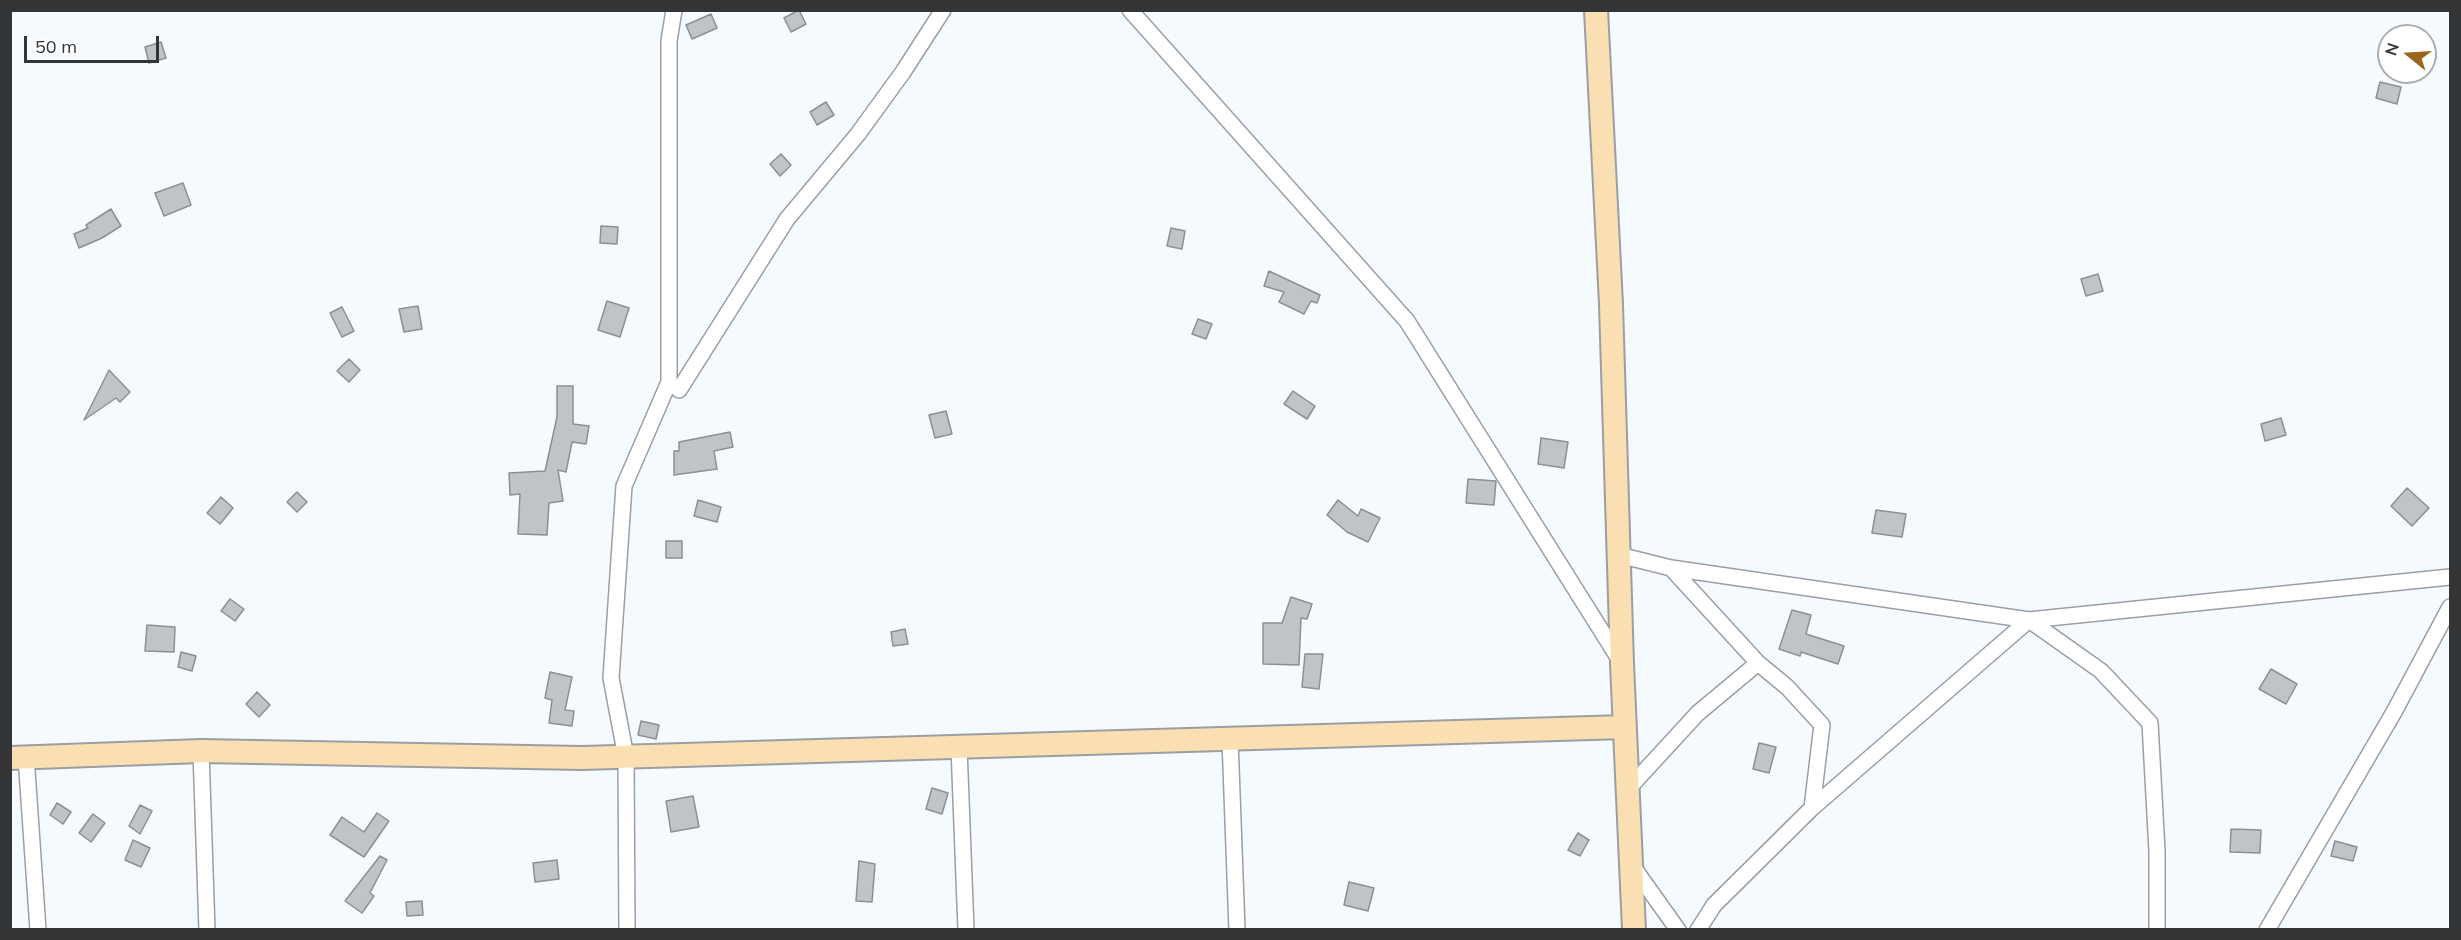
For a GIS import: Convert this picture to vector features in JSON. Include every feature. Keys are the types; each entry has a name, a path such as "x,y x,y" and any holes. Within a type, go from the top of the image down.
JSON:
{"street":[{"path":"627,930 626,757 610,678 624,486 669,382 669,41 674,10"},
{"path":"679,390 787,219 858,134 903,72 943,10"},
{"path":"1130,10 1407,321 1622,664"},
{"path":"1596,10 1611,304 1622,664 1634,930"},
{"path":"1619,555 1671,568 2029,620 2451,577"},
{"path":"1671,568 1758,663 1787,687 1822,725 1812,808"},
{"path":"2266,929 2394,712 2451,607"},
{"path":"1698,930 1714,905 1812,808 2029,620"},
{"path":"2029,620 2101,671 2150,723 2157,851 2157,930"},
{"path":"1628,789 1698,713 1758,663"},
{"path":"38,930 18,757 201,751 582,758 1625,727"},
{"path":"1230,739 1237,930"},
{"path":"959,747 966,930"},
{"path":"201,751 207,930"},
{"path":"1631,864 1678,930"}],"building":[{"path":"799,10 806,24 791,32 784,18"},
{"path":"711,14 717,28 692,39 686,25"},
{"path":"161,42 166,58 149,63 145,47"},
{"path":"2380,84 2401,87 2397,104 2376,98"},
{"path":"826,102 834,115 817,125 810,112"},
{"path":"781,154 791,165 780,176 770,164"},
{"path":"183,183 191,205 164,216 155,193"},
{"path":"111,209 121,226 102,238 79,248 74,234 88,228 86,225"},
{"path":"601,226 618,227 617,244 600,243"},
{"path":"1171,228 1185,231 1182,249 1167,246"},
{"path":"1269,271 1320,295 1317,303 1311,301 1304,314 1279,302 1284,292 1264,286"},
{"path":"2098,274 2103,291 2086,296 2081,279"},
{"path":"607,301 629,308 620,337 598,330"},
{"path":"418,306 422,329 404,332 399,309"},
{"path":"342,307 354,331 342,337 330,313"},
{"path":"1198,319 1212,324 1206,339 1192,334"},
{"path":"349,359 360,370 349,382 337,371"},
{"path":"109,370 130,392 120,402 116,398 84,420"},
{"path":"557,386 573,386 573,424 589,426 586,444 572,442 566,472 558,470 563,501 549,503 547,535 518,534 520,494 510,495 509,473 545,471 557,417"},
{"path":"1293,391 1315,406 1307,419 1284,404"},
{"path":"946,411 952,434 935,438 929,415"},
{"path":"2281,418 2286,435 2265,441 2261,424"},
{"path":"730,432 733,447 714,451 717,469 674,475 674,451 679,451 679,442"},
{"path":"1541,438 1568,442 1564,468 1538,464"},
{"path":"1468,479 1496,481 1494,505 1466,503"},
{"path":"2407,488 2429,508 2412,526 2391,506"},
{"path":"297,492 307,502 297,512 287,502"},
{"path":"221,497 233,508 220,524 207,513"},
{"path":"698,500 721,507 717,522 694,516"},
{"path":"1338,500 1358,516 1361,509 1380,518 1368,542 1347,532 1327,515"},
{"path":"1876,510 1906,514 1902,537 1872,533"},
{"path":"666,541 682,541 682,558 666,558"},
{"path":"1291,597 1312,604 1307,619 1301,618 1299,665 1263,664 1263,623 1282,623"},
{"path":"230,599 244,609 235,621 221,611"},
{"path":"1792,610 1811,615 1806,634 1844,646 1838,664 1801,652 1800,656 1779,649"},
{"path":"147,625 175,627 174,652 145,651"},
{"path":"905,629 908,644 893,646 891,632"},
{"path":"181,652 196,656 192,671 178,667"},
{"path":"1305,654 1323,654 1319,689 1302,687"},
{"path":"2271,669 2297,684 2286,704 2259,689"},
{"path":"550,672 572,677 565,710 574,711 572,726 549,723 552,700 545,698"},
{"path":"257,692 270,705 259,717 246,704"},
{"path":"641,721 659,725 656,739 638,735"},
{"path":"1759,743 1776,747 1769,773 1753,769"},
{"path":"932,788 948,793 942,814 926,809"},
{"path":"693,796 699,827 671,832 666,801"},
{"path":"57,803 71,812 63,824 50,815"},
{"path":"140,805 152,811 140,834 129,826"},
{"path":"377,813 389,821 364,857 330,835 342,817 364,832"},
{"path":"93,814 105,823 91,842 79,833"},
{"path":"2231,829 2261,830 2260,853 2230,852"},
{"path":"1578,833 1589,840 1580,856 1568,850"},
{"path":"133,840 150,848 141,867 125,860"},
{"path":"2335,841 2357,847 2353,861 2331,856"},
{"path":"380,856 387,860 370,893 374,896 362,913 345,901"},
{"path":"557,860 559,879 535,882 533,863"},
{"path":"859,861 875,864 872,902 856,901"},
{"path":"1349,882 1374,888 1368,911 1344,905"},
{"path":"422,901 423,915 407,916 406,902"}]}
